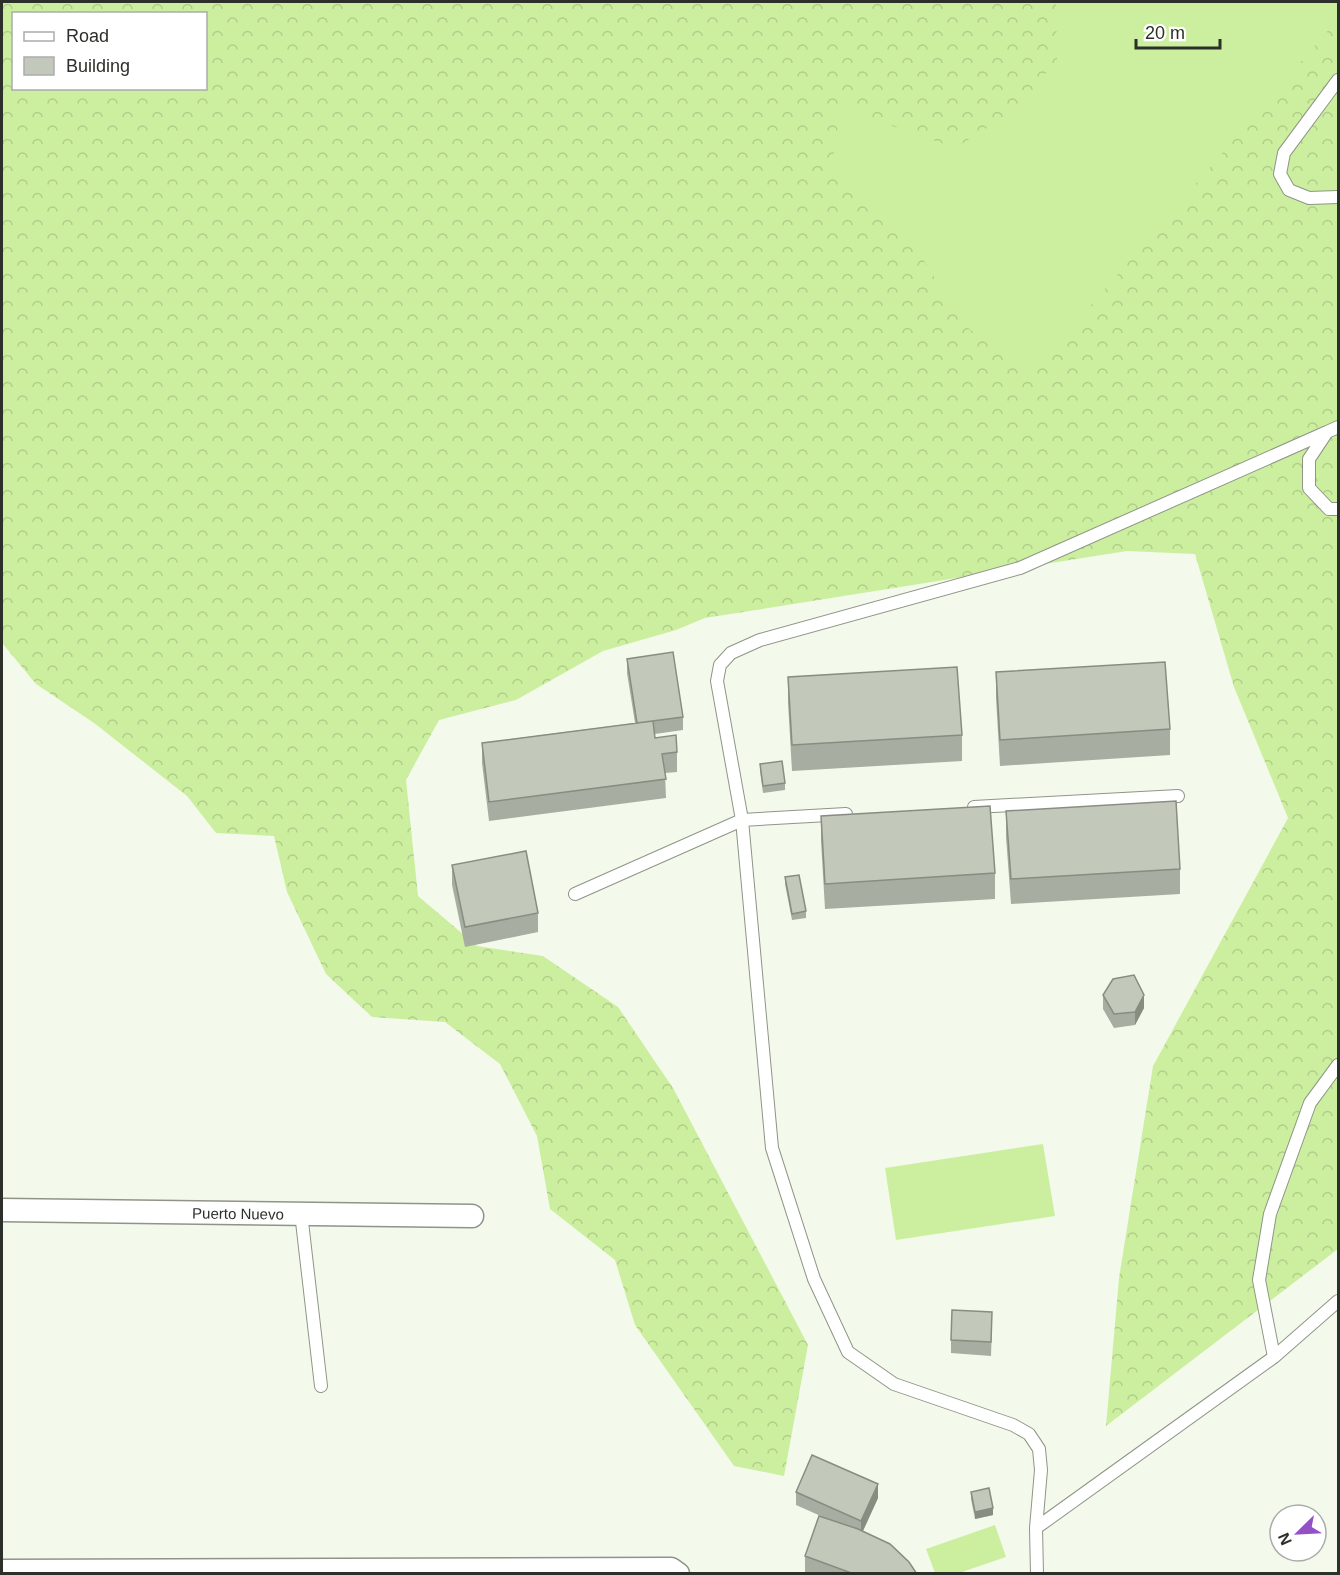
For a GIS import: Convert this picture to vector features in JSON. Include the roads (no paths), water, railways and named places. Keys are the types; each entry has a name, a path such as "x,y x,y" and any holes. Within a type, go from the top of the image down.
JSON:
{"street":[{"name":"Puerto Nuevo","path":"2,1210 472,1216"},
{"path":"2,1571 671,1569 678,1574"}],"lane":[{"path":"1338,80 1284,153 1280,174 1289,190 1309,198 1338,197"},
{"path":"1332,429 1309,459 1309,488 1329,509 1338,509"},
{"path":"1037,1574 1036,1528 1041,1470 1038,1449 1029,1434 1013,1425 894,1384 848,1352 814,1279 772,1148 742,820 717,681 720,665 731,653 760,640 1020,568 1332,429"},
{"path":"966,808 1178,796"},
{"path":"575,894 742,820 860,813"},
{"path":"1274,1357 1259,1280 1270,1214 1310,1103 1338,1065"},
{"path":"300,1214 321,1386"},
{"path":"1036,1528 1274,1357 1338,1301"}]}
